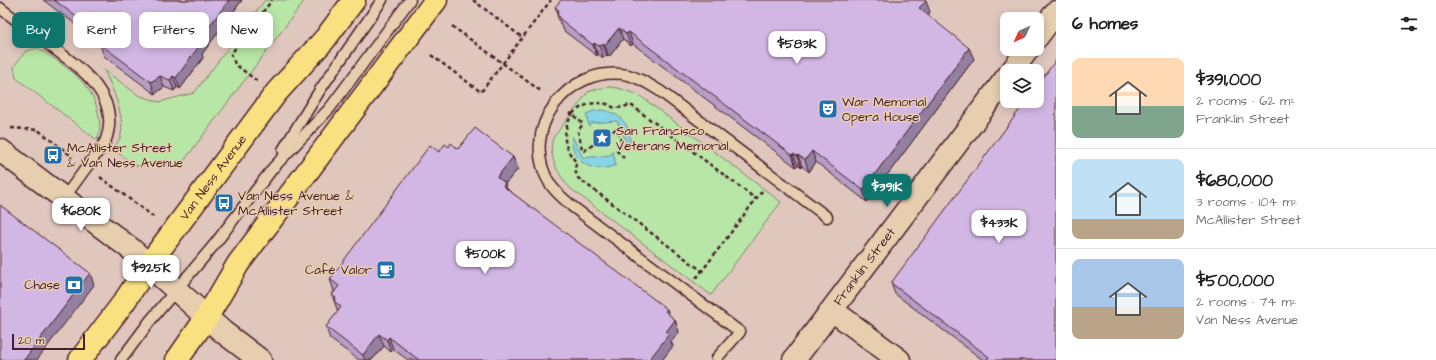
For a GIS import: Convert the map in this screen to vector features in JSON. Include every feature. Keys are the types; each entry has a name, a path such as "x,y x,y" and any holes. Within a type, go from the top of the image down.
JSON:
{"highway":[{"name":"Van Ness Avenue","path":"80,360 276,93 325,39 354,0"},
{"path":"177,360 206,317 238,264 436,0"}],"street":[{"path":"1044,28 1056,12"},
{"name":"Franklin Street","path":"794,360 1000,86"},
{"path":"0,150 131,249 223,332 260,360"},
{"path":"832,310 899,360"}],"lane":[{"path":"273,168 320,90 382,0"},
{"path":"121,360 176,289 214,245 273,168 330,108 410,0"},
{"path":"0,8 85,73 101,92 107,105 110,118 109,132 105,142 64,198"},
{"path":"717,358 740,332 560,196 550,183 543,166 540,148 542,131 555,102 565,92 577,84 592,77 610,73 628,75 646,82 827,217"}],"path":[{"path":"257,81 235,64 231,54 272,0"},
{"path":"473,0 523,38"},
{"path":"431,56 481,92 551,0"},
{"path":"452,26 572,114 583,124 578,131 582,149 584,151 616,129 619,133 622,145 617,151 624,158"},
{"path":"756,199 631,105 615,108 609,104 600,103 590,104 577,109 572,114 564,134 569,154 576,162 575,170 578,178 702,271 756,199 765,187"}],"green space":[{"path":"265,0 305,0 273,42 273,12 256,12"},
{"path":"38,48 66,67 83,82 94,101 99,116 100,130 97,140 16,78 14,66 26,51"},
{"path":"228,48 269,48 180,166 158,164 136,166 113,149 120,138 122,122 118,104 104,70 138,95 159,102 194,93"},
{"path":"609,87 618,88 639,95 781,202 711,295 570,188 562,178 555,165 552,151 553,138 588,92"}],"water":[{"path":"602,110 615,114 624,122 629,133 629,147 617,121 591,123 589,126 586,114"},
{"path":"572,136 583,158 610,155 613,152 616,165 607,168 599,168 591,167 585,164 575,153 572,145"}],"building":[{"path":"54,0 229,0 220,12 217,12 217,16 209,27 209,12 139,12 139,48 198,48 176,78 173,76 170,80 160,76 151,82 105,48 131,48 131,12 73,12 73,14"},
{"name":"War Memorial Opera House","path":"561,0 925,0 926,1 919,8 969,48 863,190 812,151 805,160 798,155 792,155 629,32 626,34 619,28 605,45 603,44 599,46 594,43 593,45 557,15 559,10 555,7"},
{"path":"1056,60 1056,360 986,360 989,357 891,283 1021,108 1044,108 1044,76"},
{"path":"475,128 513,157 497,177 505,183 503,186 667,309 665,311 675,320 666,332 669,334 649,360 419,360 389,337 387,340 379,334 363,355 326,327 341,307 334,301 336,298 332,295 339,286 330,279 430,145 439,152 445,144 449,147 451,143 458,149"},
{"path":"0,205 90,273 24,360 0,360"}],"place":[{"name":"War Memorial Opera House","path":"828,109"},
{"name":"San Francisco Veterans Memorial","path":"602,138"},
{"name":"McAllister Street & Van Ness Avenue","path":"53,155"},
{"name":"Van Ness Avenue & McAllister Street","path":"224,203"},
{"name":"Café Valor","path":"386,270"},
{"name":"Chase","path":"74,285"}]}
